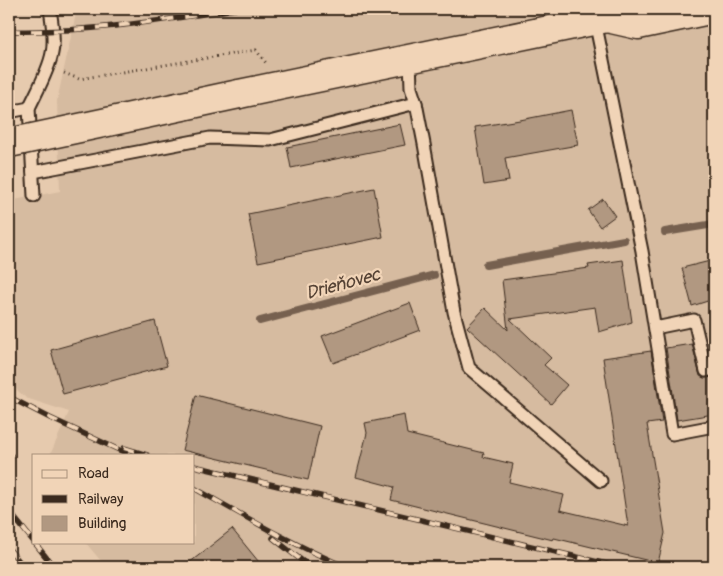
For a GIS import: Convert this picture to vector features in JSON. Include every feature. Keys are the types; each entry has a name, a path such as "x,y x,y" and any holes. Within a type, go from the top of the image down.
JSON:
{"street":[{"path":"9,143 410,59 610,14 638,25 714,9"}],"lane":[{"path":"34,196 29,108 52,52 53,31 50,9"},
{"path":"610,14 642,251 672,434 714,426"},
{"path":"410,59 411,88 416,103 454,312 469,368 601,481"},
{"path":"33,172 210,138 270,140 416,103"},
{"path":"9,112 29,108"},
{"path":"655,328 694,320 706,371 714,369"}],"path":[{"path":"47,66 78,79 256,50 268,65"}],"shaded area":[{"path":"77,9 714,9 714,567 106,567 87,544 195,544 195,454 50,454 69,412 26,398 9,383 9,201 60,191 57,101"}],"building":[{"path":"571,110 578,145 505,158 509,181 484,185 475,127"},
{"path":"400,124 405,145 291,168 287,147"},
{"path":"374,188 383,237 258,262 248,214"},
{"path":"603,199 615,216 600,227 588,210"},
{"path":"623,260 632,322 599,332 595,307 510,319 551,358 544,365 567,385 551,404 467,327 485,308 508,330 502,280 589,268 588,265"},
{"path":"714,260 714,299 692,306 682,268"},
{"path":"410,303 420,330 333,363 322,336"},
{"path":"155,321 167,366 63,394 51,350"},
{"path":"692,344 700,376 704,378 714,377 714,414 677,420 666,348"},
{"path":"651,351 662,422 647,424 665,533 658,563 554,538 553,540 391,500 394,487 356,477 367,433 365,423 404,415 407,434 484,453 483,457 513,464 509,482 564,495 560,510 628,526 603,358"},
{"path":"196,395 320,426 308,480 182,450"},
{"path":"232,529 263,567 184,567"}],"waterway":[{"name":"Drieňovec","path":"665,232 714,224"},
{"name":"Drieňovec","path":"486,265 624,240"},
{"name":"Drieňovec","path":"260,321 434,275"}],"railway":[{"path":"9,31 94,28 150,22 235,9"},
{"path":"9,397 128,454"},
{"path":"124,448 144,454"},
{"path":"195,466 619,567"},
{"path":"195,489 288,540 346,567"},
{"path":"9,511 32,540"},
{"path":"273,538 310,567"},
{"path":"36,544 54,567"},
{"path":"9,549 24,567"}]}
